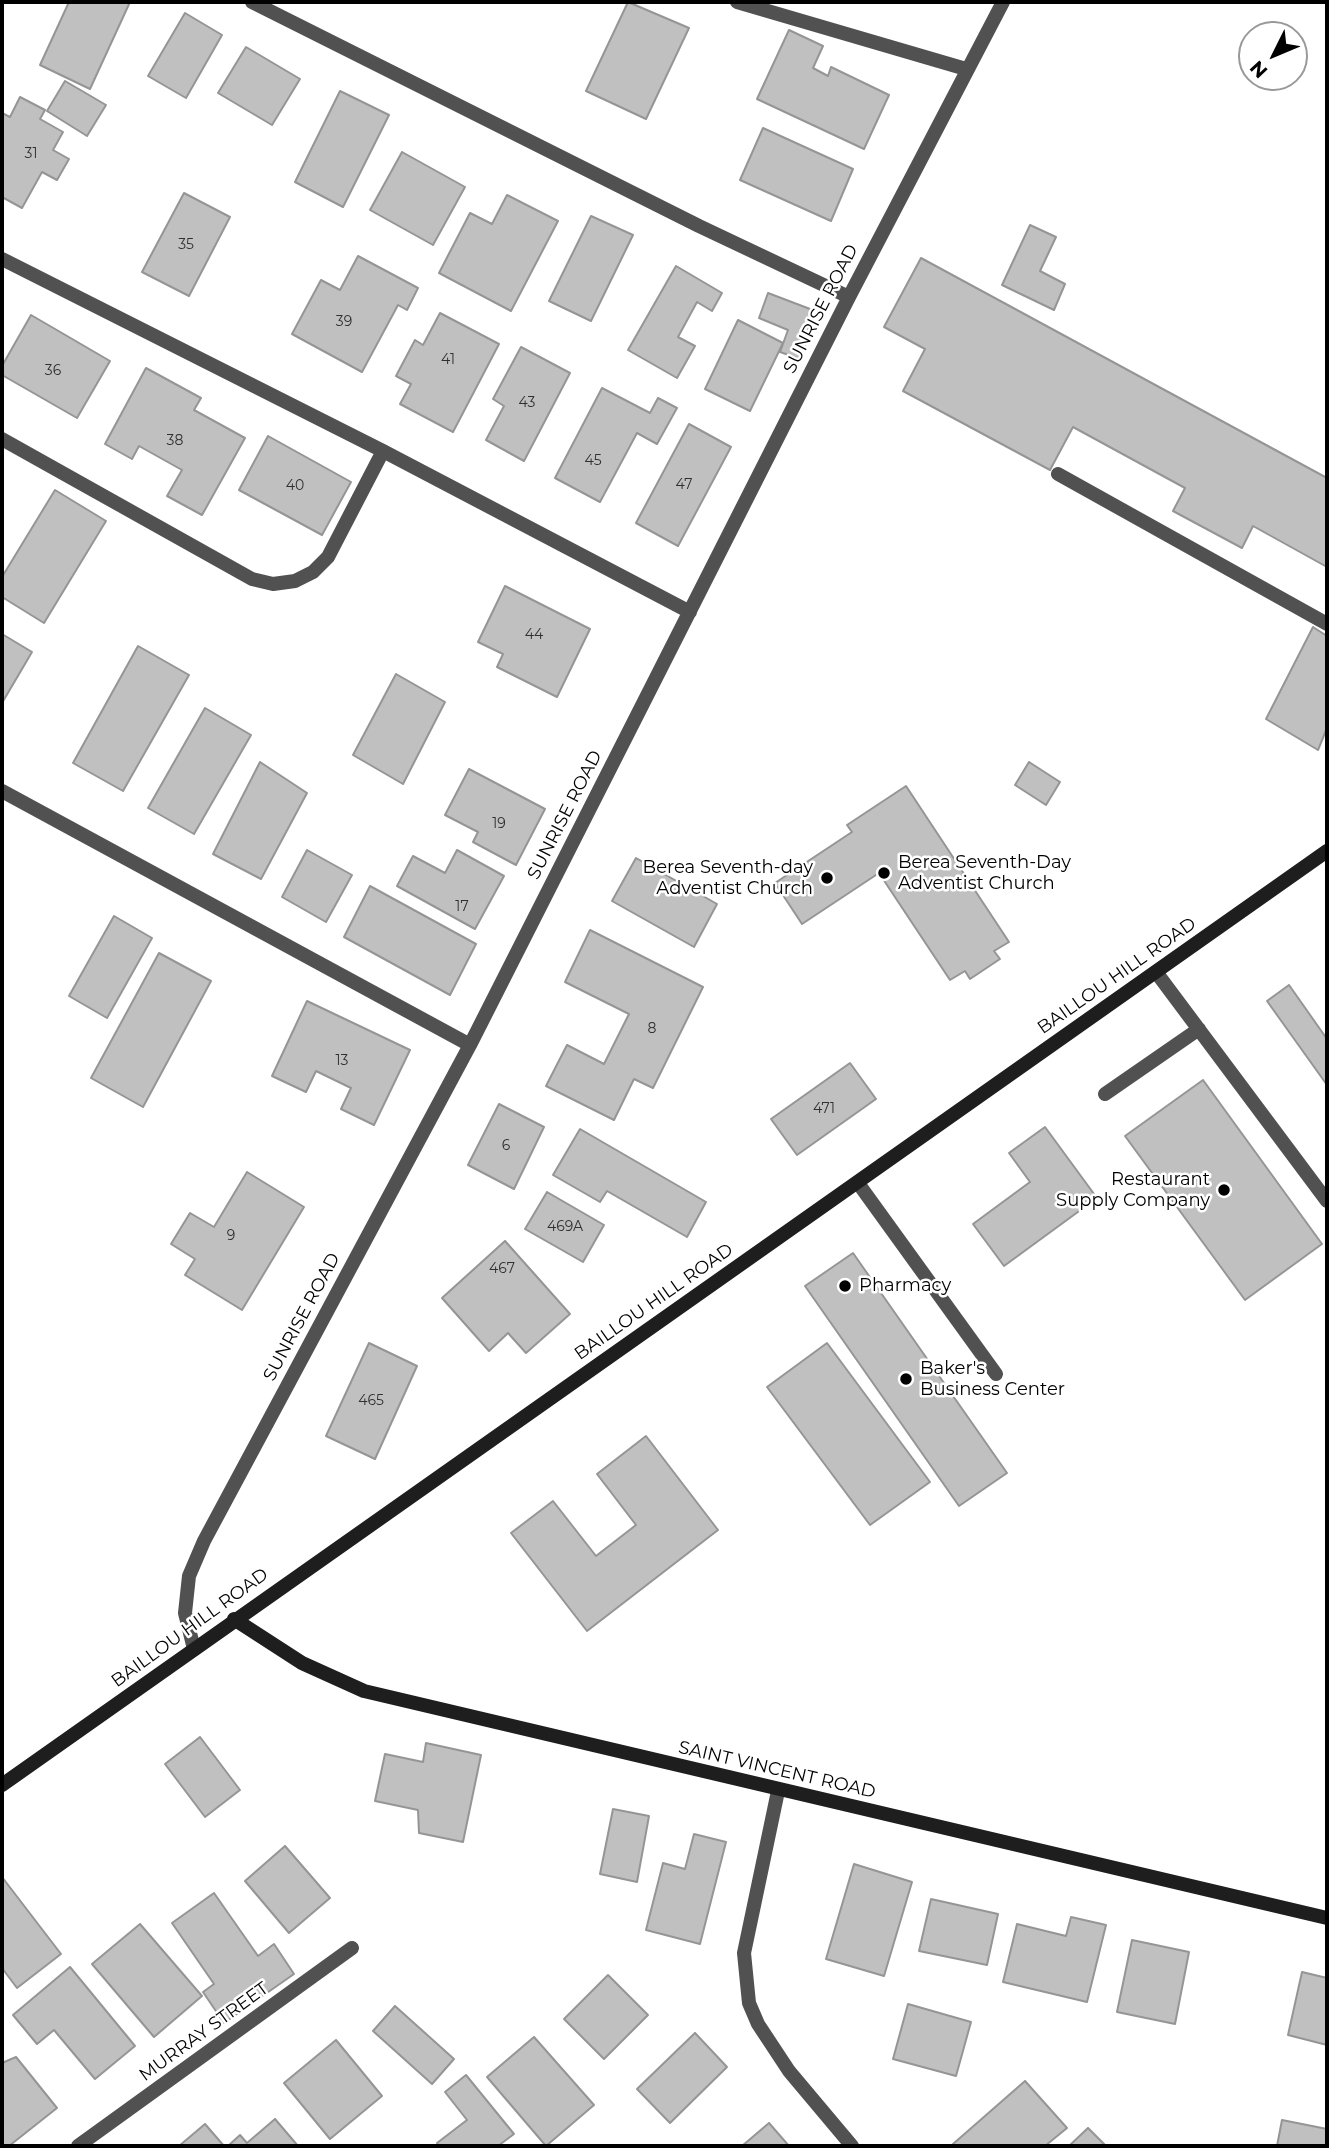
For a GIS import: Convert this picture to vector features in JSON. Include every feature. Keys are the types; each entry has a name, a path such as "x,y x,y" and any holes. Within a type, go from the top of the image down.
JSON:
{"main road":[{"name":"BAILLOU HILL ROAD","path":"2,1785 1327,851"},
{"name":"SAINT VINCENT ROAD","path":"234,1619 302,1663 364,1690 778,1791 1327,1918"}],"street":[{"path":"251,2 687,220 849,296"},
{"path":"737,2 966,69"},
{"name":"SUNRISE ROAD","path":"194,1649 185,1613 189,1576 204,1541 470,1045 849,296 1003,2"},
{"path":"2,259 383,452 690,612"},
{"path":"2,439 252,579 273,583 295,581 313,572 328,557 383,452"},
{"path":"1058,474 1327,624"},
{"path":"2,791 470,1045"},
{"path":"1156,972 1327,1201"},
{"path":"1105,1094 1199,1029"},
{"path":"858,1183 996,1374"},
{"path":"778,1791 744,1953 749,2003 758,2024 789,2071 852,2146"},
{"name":"MURRAY STREET","path":"78,2146 352,1948"}],"building":[{"path":"69,2 130,2 90,89 40,65"},
{"path":"628,2 689,28 646,119 586,91"},
{"path":"185,13 222,35 186,98 148,76"},
{"path":"789,30 823,46 813,68 828,76 831,67 889,95 864,149 757,99"},
{"path":"246,47 300,79 272,125 218,93"},
{"path":"65,81 106,105 87,136 47,111"},
{"path":"340,91 389,115 343,207 295,182"},
{"path":"20,97 45,110 40,119 63,132 53,150 69,159 57,180 42,172 22,208 2,197 2,113 10,117"},
{"path":"763,128 853,169 831,221 740,180"},
{"path":"402,152 465,187 433,245 370,210"},
{"path":"184,193 230,217 189,296 142,272"},
{"path":"507,195 558,221 511,311 439,273 470,213 492,224"},
{"path":"591,216 633,235 591,321 549,301"},
{"path":"1030,225 1056,237 1040,271 1065,284 1054,310 1002,285"},
{"path":"358,256 418,288 407,310 398,305 362,372 292,334 321,280 340,290"},
{"path":"921,258 1327,478 1327,567 1253,526 1242,548 1173,511 1185,488 1073,427 1050,470 903,391 925,349 884,327"},
{"path":"676,266 722,293 712,311 697,302 678,337 695,346 677,378 628,350"},
{"path":"768,293 818,312 800,359 780,352 788,330 759,318"},
{"path":"440,313 499,344 453,432 400,404 411,384 396,376 415,340 423,345"},
{"path":"31,315 110,361 77,418 2,375 2,366"},
{"path":"738,320 783,343 750,411 705,389"},
{"path":"521,347 570,373 524,461 486,440 504,406 493,399"},
{"path":"146,368 201,398 194,410 245,438 202,515 167,496 182,470 139,446 132,459 105,444"},
{"path":"602,388 650,413 658,398 677,408 657,444 637,433 600,502 555,478"},
{"path":"689,424 731,447 678,546 636,523"},
{"path":"268,436 351,482 322,535 239,490"},
{"path":"55,490 106,521 44,623 2,597 2,577"},
{"path":"505,586 590,629 557,697 497,667 503,654 478,642"},
{"path":"1313,627 1327,636 1327,728 1318,750 1266,719"},
{"path":"2,634 32,652 2,703"},
{"path":"138,646 189,675 123,791 73,763"},
{"path":"396,674 445,702 403,784 353,755"},
{"path":"205,708 251,735 194,834 148,808"},
{"path":"260,762 307,793 261,879 213,854"},
{"path":"1029,762 1060,782 1046,805 1015,785"},
{"path":"469,769 545,809 516,865 473,842 478,832 445,815"},
{"name":"Berea Seventh-day Adventist Church","path":"906,786 1009,942 994,951 1000,959 970,979 965,971 950,980 879,873 802,924 775,883 852,832 847,825"},
{"path":"307,850 352,875 326,922 282,897"},
{"path":"457,850 504,876 475,929 397,886 413,856 445,873"},
{"path":"636,858 717,904 694,947 612,901"},
{"path":"370,886 476,944 450,995 344,937"},
{"path":"114,916 152,938 107,1018 69,996"},
{"path":"590,930 703,987 653,1088 634,1079 614,1120 546,1086 567,1045 604,1064 629,1014 565,982"},
{"path":"159,953 211,981 143,1107 91,1078"},
{"path":"1289,985 1327,1039 1327,1085 1267,1001"},
{"path":"307,1001 410,1050 374,1125 341,1109 351,1088 316,1071 306,1092 272,1076"},
{"path":"850,1063 876,1099 797,1155 771,1119"},
{"name":"Restaurant Supply Company","path":"1203,1080 1322,1244 1245,1300 1125,1136"},
{"path":"499,1104 544,1127 514,1189 468,1165"},
{"path":"1045,1127 1097,1198 1004,1266 973,1224 1030,1182 1009,1153"},
{"path":"580,1129 706,1202 687,1237 607,1191 600,1202 553,1175"},
{"path":"247,1172 304,1207 242,1310 185,1275 195,1259 171,1244 190,1213 214,1227"},
{"path":"547,1192 604,1225 583,1262 525,1229"},
{"path":"505,1241 570,1314 526,1353 508,1333 489,1351 442,1298"},
{"name":"Baker's Business Center","path":"853,1253 1007,1473 959,1506 805,1286"},
{"path":"369,1343 417,1366 375,1459 326,1436"},
{"path":"827,1343 930,1482 870,1525 767,1387"},
{"path":"646,1436 718,1530 587,1631 511,1533 553,1501 596,1556 636,1525 597,1474"},
{"path":"200,1737 240,1790 205,1817 165,1764"},
{"path":"426,1743 481,1755 463,1842 419,1833 418,1810 375,1801 385,1754 423,1762"},
{"path":"613,1809 649,1816 637,1882 600,1874"},
{"path":"694,1834 726,1842 700,1944 646,1930 663,1863 685,1869"},
{"path":"285,1846 330,1898 289,1933 245,1881"},
{"path":"854,1864 912,1882 884,1976 826,1959"},
{"path":"2,1877 61,1954 17,1988 2,1968"},
{"path":"214,1893 258,1956 274,1944 294,1974 224,2023 203,1992 214,1984 172,1923"},
{"path":"931,1899 998,1914 987,1965 919,1951"},
{"path":"1071,1917 1106,1925 1087,2002 1003,1982 1017,1924 1066,1936"},
{"path":"140,1924 202,1996 154,2037 92,1964"},
{"path":"1132,1940 1189,1952 1175,2024 1117,2012"},
{"path":"70,1967 135,2046 95,2079 54,2030 37,2044 13,2015"},
{"path":"1302,1972 1327,1978 1327,2045 1288,2035"},
{"path":"608,1975 648,2015 604,2059 564,2019"},
{"path":"908,2004 971,2022 956,2076 893,2059"},
{"path":"395,2006 454,2059 432,2084 373,2031"},
{"path":"695,2033 727,2067 670,2123 637,2089"},
{"path":"534,2037 594,2105 546,2146 487,2077"},
{"path":"336,2040 382,2096 330,2139 284,2083"},
{"path":"16,2057 57,2108 9,2146 2,2146 2,2063"},
{"path":"466,2075 514,2134 498,2146 439,2146 437,2143 467,2120 445,2092"},
{"path":"1025,2081 1067,2128 1045,2146 953,2144"},
{"path":"275,2119 298,2146 228,2146 240,2135 247,2143"},
{"path":"1282,2120 1327,2129 1327,2146 1277,2146"},
{"path":"769,2123 789,2146 742,2146"},
{"path":"205,2124 224,2146 179,2146"},
{"path":"1088,2128 1106,2146 1069,2146"}],"place":[{"name":"Berea Seventh-Day Adventist Church","path":"884,873"},
{"name":"Berea Seventh-day Adventist Church","path":"827,878"},
{"name":"Restaurant Supply Company","path":"1224,1190"},
{"name":"Pharmacy","path":"845,1286"},
{"name":"Baker's Business Center","path":"906,1379"}]}
